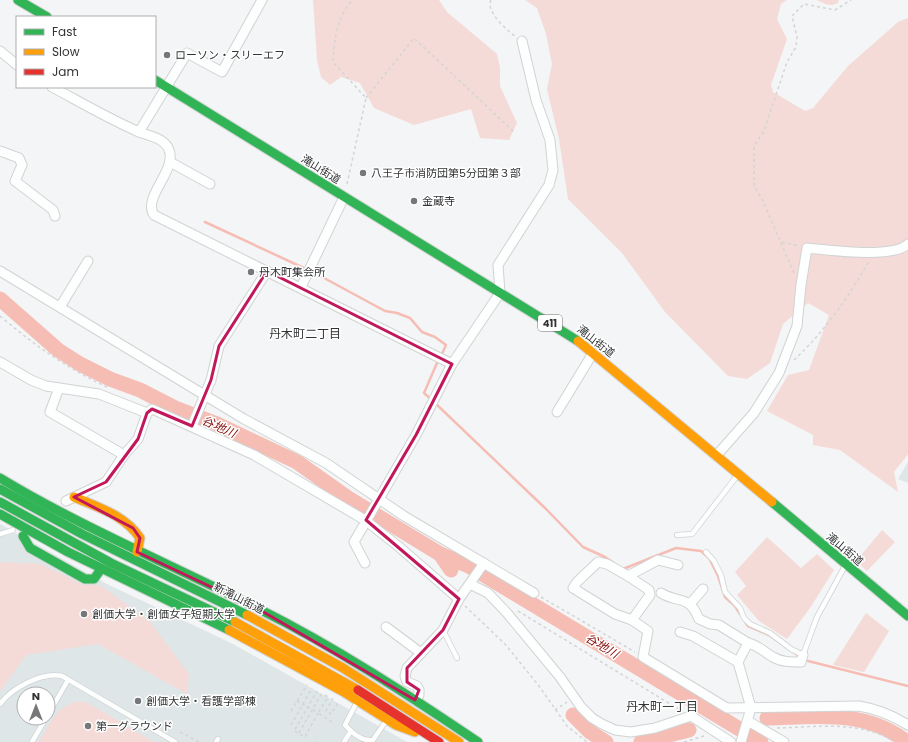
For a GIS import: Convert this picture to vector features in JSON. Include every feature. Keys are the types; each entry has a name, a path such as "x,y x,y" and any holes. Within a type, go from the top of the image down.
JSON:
{"main road":[{"path":"18,0 27,2 45,16"},
{"name":"滝山街道","path":"156,81 344,198 573,337 846,566 908,616"},
{"path":"0,478 137,552 266,613 379,677 478,742"},
{"name":"新滝山街道","path":"0,489 86,537 222,602 303,645 412,710 459,742"},
{"path":"70,499 100,508 134,528 140,538 137,552"},
{"name":"新滝山街道","path":"0,502 111,562 251,629 343,681 410,721 437,740"},
{"path":"0,514 36,536 101,569 244,637 358,701 396,725 437,740"},
{"path":"23,536 30,548 46,559 85,579 94,579 101,569"}],"street":[{"path":"139,132 168,87 187,53 222,72 262,0"},
{"path":"365,563 354,542 416,435 452,364 500,293 498,265 549,185 553,170 550,140 536,100 522,41"},
{"path":"0,51 16,64"},
{"path":"54,88 139,132 162,140 169,149 170,162 151,202 151,210 154,215 301,287 452,364"},
{"path":"0,152 19,158 22,165 16,181 53,210 55,216"},
{"path":"170,162 210,184"},
{"path":"301,287 344,198"},
{"path":"716,456 754,413 779,373 797,326 801,285 807,248 874,253 904,248 908,244"},
{"path":"60,307 88,261"},
{"path":"0,271 60,307 204,400 326,462 377,501 534,593"},
{"path":"193,424 211,380 219,346 267,271"},
{"path":"557,412 593,353"},
{"path":"0,362 31,380 59,388 99,394 147,413"},
{"path":"59,388 50,412 124,454"},
{"path":"70,499 106,482 124,454 138,439 147,413 152,409 193,424 254,454 366,519 459,599"},
{"path":"628,576 658,560 678,565"},
{"path":"632,620 650,595 649,590 607,564 598,562 577,582 573,588 615,614 632,620 648,631 639,655 727,708 833,705 859,706 876,709 895,717 908,726"},
{"path":"415,700 419,696 419,690 417,686 407,682 405,676 407,668 443,630 459,599 483,564"},
{"path":"471,582 488,593 507,613 560,677 574,698 592,718 615,730 631,732 655,728 690,716 731,742"},
{"path":"690,604 703,589"},
{"path":"661,593 671,599 679,598 690,604 694,607 699,619 710,624 719,625 748,643 763,650 774,658 786,662 801,662 803,655"},
{"path":"386,627 421,653"},
{"path":"680,632 693,636 738,662"},
{"path":"741,742 748,723 751,708 738,662 748,643"},
{"path":"748,723 761,728 784,742"}],"lane":[{"path":"677,535 692,534 738,475"},
{"path":"0,534 13,530"},
{"path":"706,552 714,561 725,592 740,608 744,618 750,624 770,633 791,649 803,655 817,617 841,571 846,566"},
{"path":"443,630 457,658"},
{"path":"0,704 10,693 30,682 57,675 175,742"},
{"path":"56,701 68,680"},
{"path":"358,701 346,719 345,725 362,740 373,740 387,719"},
{"path":"32,742 41,726"},
{"path":"344,742 350,731"}],"path":[{"path":"352,0 342,14 337,28 333,62 366,98"},
{"path":"491,0 489,3 490,9 506,30 522,41"},
{"path":"801,285 762,199 754,186 754,146 764,131 787,62 796,47 797,37 792,16 804,4 836,10 851,0"},
{"path":"344,198 366,98 414,38 514,131"},
{"path":"782,242 807,248"},
{"path":"791,362 814,341 848,298 874,253"},
{"path":"0,316 20,334 54,359 112,389"},
{"path":"534,593 639,655"},
{"path":"459,599 505,644 539,686 567,726 587,742"},
{"path":"517,610 690,716"},
{"path":"291,711 306,684 318,690 328,697 305,736 294,730 318,690"},
{"path":"291,725 312,688"},
{"path":"299,733 322,693"},
{"path":"334,696 326,711 331,714 341,697"},
{"path":"555,710 574,698"},
{"path":"297,701 332,722"},
{"path":"761,728 851,727 875,732 894,742"},
{"path":"180,732 199,742"},
{"path":"684,742 716,732"}],"highlighted area":[{"path":"267,271 452,364 416,435 366,520 459,599 443,630 407,668 407,682 419,690 415,700 260,610 137,552 140,538 133,528 74,497 106,482 138,439 147,413 152,409 192,426 211,380 219,346"}],"shaded area":[{"path":"313,0 439,0 447,12 497,54 500,68 500,86 517,123 509,140 480,138 471,109 414,125 374,108 360,83 341,77 330,85 321,77 317,60"},
{"path":"525,0 787,0 781,4 777,19 787,39 771,85 773,92 805,111 813,108 848,66 898,22 908,18 908,454 894,472 898,492 840,450 813,445 813,435 767,411 788,375 809,370 829,315 808,303 783,324 770,363 747,379 728,376 665,312 622,253 568,199 559,139 547,89 552,64 546,34 537,8"},
{"path":"817,0 839,0 838,3 830,5"},
{"path":"908,462 908,483 898,479"},
{"name":"創価大学・創価女子短期大学","path":"0,524 105,583 233,644 407,742 0,742"},
{"path":"882,530 895,542 867,571 859,564 857,560"},
{"path":"767,537 801,568 817,554 834,570 810,608 787,639 759,621 737,595 746,586 735,572"},
{"path":"0,562 41,564 83,585 100,585 150,622 189,674 187,694 98,644 26,655 0,692"},
{"path":"866,613 889,631 864,672 833,665"},
{"name":"第一グラウンド","path":"78,701 88,703 154,742 39,742 49,726 56,726 56,715 64,707"}],"waterway":[{"path":"205,222 306,269"},
{"path":"313,272 385,311 397,313 410,318 422,332 435,337 446,345 441,356"},
{"name":"谷地川","path":"0,299 58,350 80,364 110,379 140,390 175,408 217,424 297,462 348,498 440,554 451,570"},
{"path":"432,400 424,393 437,363"},
{"path":"435,403 546,509 583,547 605,557 614,563"},
{"path":"623,569 676,548 701,551 709,558 718,576 725,597 735,606 740,614"},
{"name":"谷地川","path":"440,554 469,566 761,742"},
{"path":"744,620 748,626 769,635 799,656"},
{"path":"808,661 908,686"},
{"name":"谷地川","path":"573,715 590,732 606,742"},
{"name":"谷地川","path":"767,718 822,716 840,717 874,724 891,731 907,742"},
{"name":"谷地川","path":"641,742 689,730"}],"traffic: fast":[{"path":"18,0 45,16"},
{"path":"156,81 578,341"},
{"path":"0,478 63,513 259,609 315,639 398,689 478,742"},
{"path":"0,489 82,534 247,615"},
{"path":"0,502 111,563 235,622"},
{"path":"772,502 908,616"},
{"path":"0,514 68,552 229,630"},
{"path":"23,536 30,548 85,579 94,579 101,569"}],"traffic: slow":[{"path":"578,341 772,502"},
{"path":"74,497 101,508 127,523 140,538 137,552"},
{"path":"247,615 343,668 459,742"},
{"path":"235,622 358,690"},
{"path":"229,630 344,692 396,725 415,732"}],"traffic: jam":[{"path":"358,690 439,742"}],"place":[{"name":"ローソン・スリーエフ","path":"167,55"},
{"name":"八王子市消防団第5分団第３部","path":"363,173"},
{"name":"金蔵寺","path":"414,201"},
{"name":"丹木町集会所","path":"251,272"},
{"name":"創価大学・創価女子短期大学","path":"84,614"},
{"name":"創価大学・看護学部棟","path":"138,701"},
{"name":"第一グラウンド","path":"88,726"}],"district":[{"name":"丹木町二丁目","path":"305,334"},
{"name":"丹木町一丁目","path":"662,707"}]}
